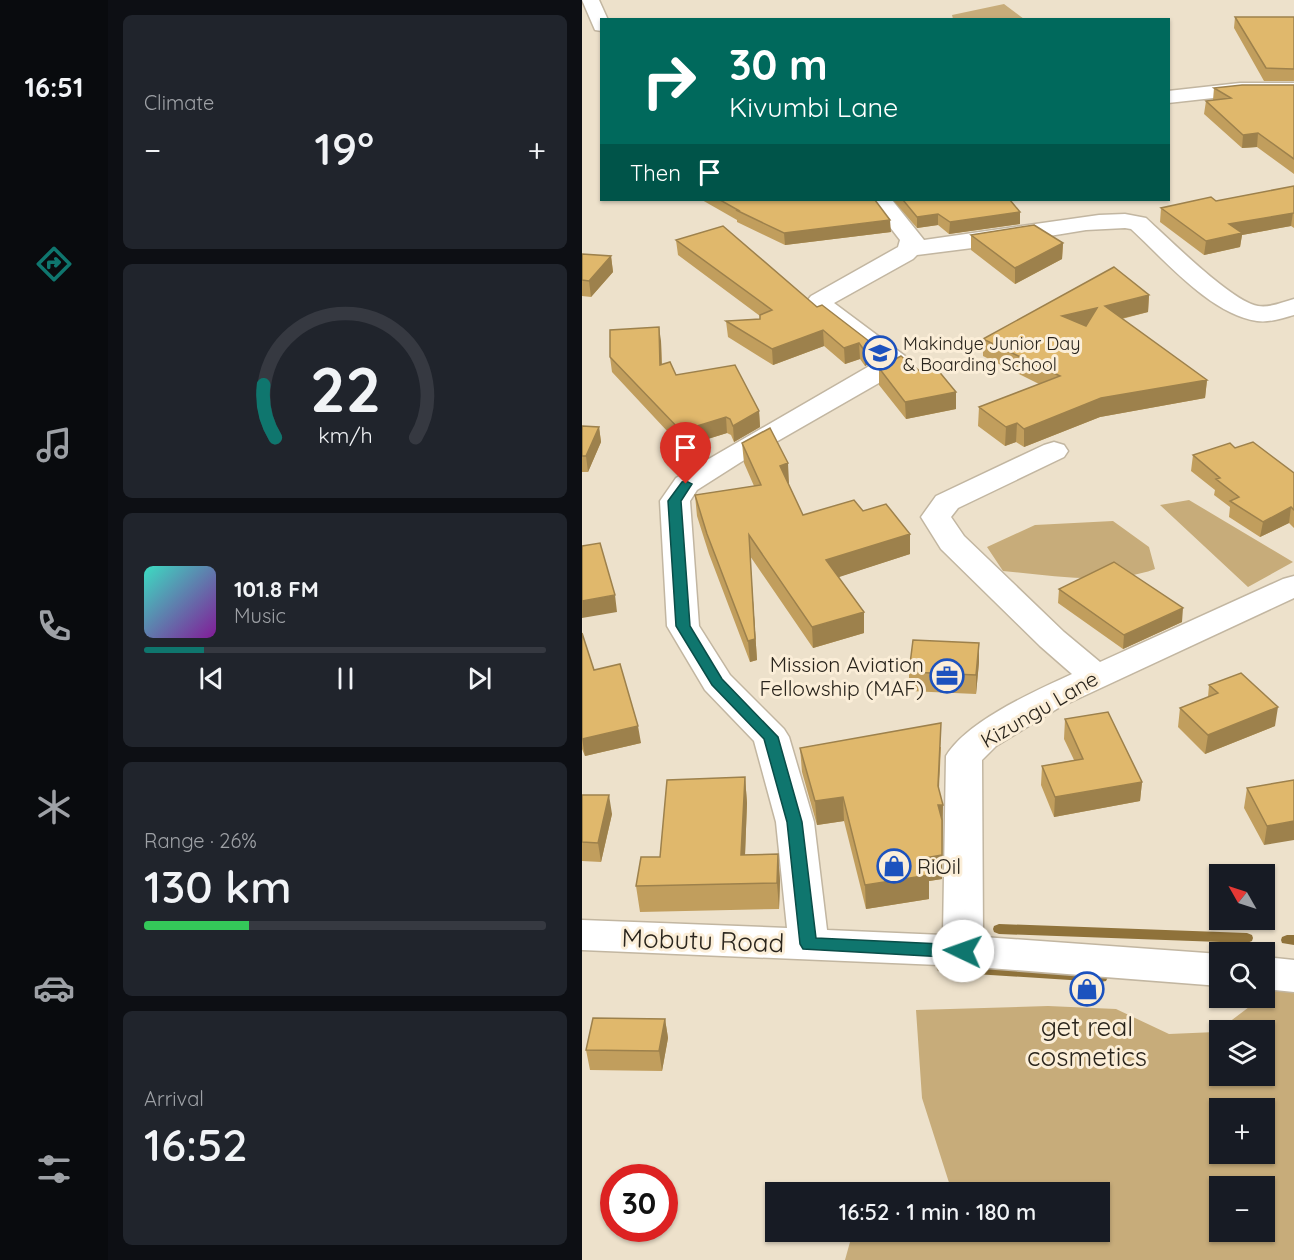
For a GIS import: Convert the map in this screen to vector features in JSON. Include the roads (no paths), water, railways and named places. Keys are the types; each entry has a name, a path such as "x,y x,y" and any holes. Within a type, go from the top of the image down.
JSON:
{"street":[{"path":"590,0 600,22"},
{"path":"1170,97 1240,89 1294,89"},
{"path":"809,944 795,822 771,737 717,681 683,626 675,501 686,484 730,456 896,362 822,306 820,301 905,254 910,248 912,240 881,201"},
{"path":"910,248 950,245 1102,221 1128,221 1138,223 1208,285 1242,310 1257,314 1294,307"},
{"path":"1054,451 947,502 936,517 952,542 1052,639 1095,676"},
{"name":"Kizungu Lane","path":"963,951 964,756 983,738 1048,699 1294,586"},
{"name":"Mobutu Road","path":"582,935 963,951 1209,969"},
{"path":"1275,974 1294,975"}],"waterway":[{"path":"999,929 1247,938"},
{"path":"1287,940 1294,940"},
{"path":"943,967 1101,977"}],"place":[{"name":"Makindye Junior Day & Boarding School","path":"880,353"},
{"name":"Mission Aviation Fellowship (MAF)","path":"947,676"},
{"name":"RiOil","path":"894,866"},
{"name":"get real cosmetics","path":"1087,989"}]}
